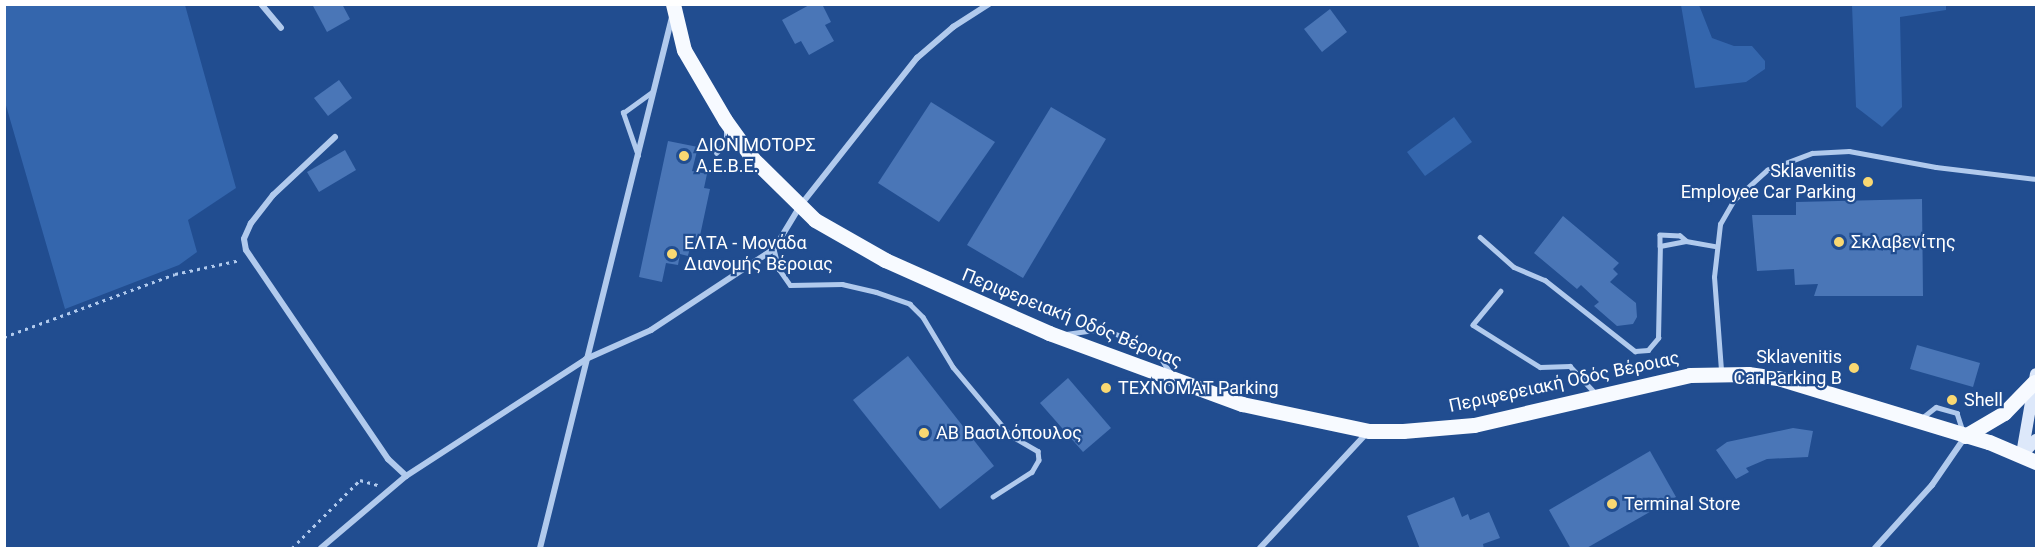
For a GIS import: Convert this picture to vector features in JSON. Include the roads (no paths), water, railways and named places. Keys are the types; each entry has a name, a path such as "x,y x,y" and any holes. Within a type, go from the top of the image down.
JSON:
{"main road":[{"name":"Περιφερειακή Οδός Βέροιας","path":"673,8 684,50 725,120 753,159 815,220 885,260 1055,335 1177,382 1242,404 1369,430 1474,425 1670,379 1721,373 1778,378 2022,454 2037,462"},
{"path":"1965,436 2004,413 2035,378"},
{"path":"2022,454 2035,378"},
{"path":"2022,454 2037,440"}],"street":[{"path":"261,4 281,28"},
{"path":"321,549 406,476 586,359 651,330 774,249 800,206 917,58 953,27 989,4"},
{"path":"540,549 586,359 639,158 673,8"},
{"path":"335,137 273,195 251,223 244,239 252,258 388,459 406,476"},
{"path":"1260,549 1369,430"},
{"path":"1875,549 1932,485 1965,436"}],"lane":[{"path":"639,158 623,113 653,91"},
{"path":"716,153 726,143 725,120"},
{"path":"1721,373 1715,246 1720,224 1734,200 1767,170 1812,153 1849,151 1936,167 2037,179"},
{"path":"1480,237 1514,267 1545,280 1635,351 1647,350 1658,338 1660,235 1680,236 1686,241"},
{"path":"1660,246 1686,241 1715,246"},
{"path":"774,249 778,269 790,285 842,284 876,292 910,304 923,317 952,367 1010,435 1038,451 1039,460 1032,472 993,497"},
{"path":"1501,291 1473,325 1540,367 1570,366 1598,396"},
{"path":"1055,335 1103,329 1114,333 1155,349 1177,382"}],"place":[{"name":"ΔΙΟΝ ΜΟΤΟΡΣ Α.Ε.Β.Ε.","path":"684,156"},
{"name":"Sklavenitis Employee Car Parking","path":"1868,182"},
{"name":"Σκλαβενίτης","path":"1839,242"},
{"name":"ΕΛΤΑ - Μονάδα Διανομής Βέροιας","path":"672,254"},
{"name":"Sklavenitis Car Parking B","path":"1854,368"},
{"name":"ΤΕΧΝΟΜΑΤ Parking","path":"1106,388"},
{"name":"Shell","path":"1952,400"},
{"name":"ΑΒ Βασιλόπουλος","path":"924,433"},
{"name":"Terminal Store","path":"1612,504"}]}
